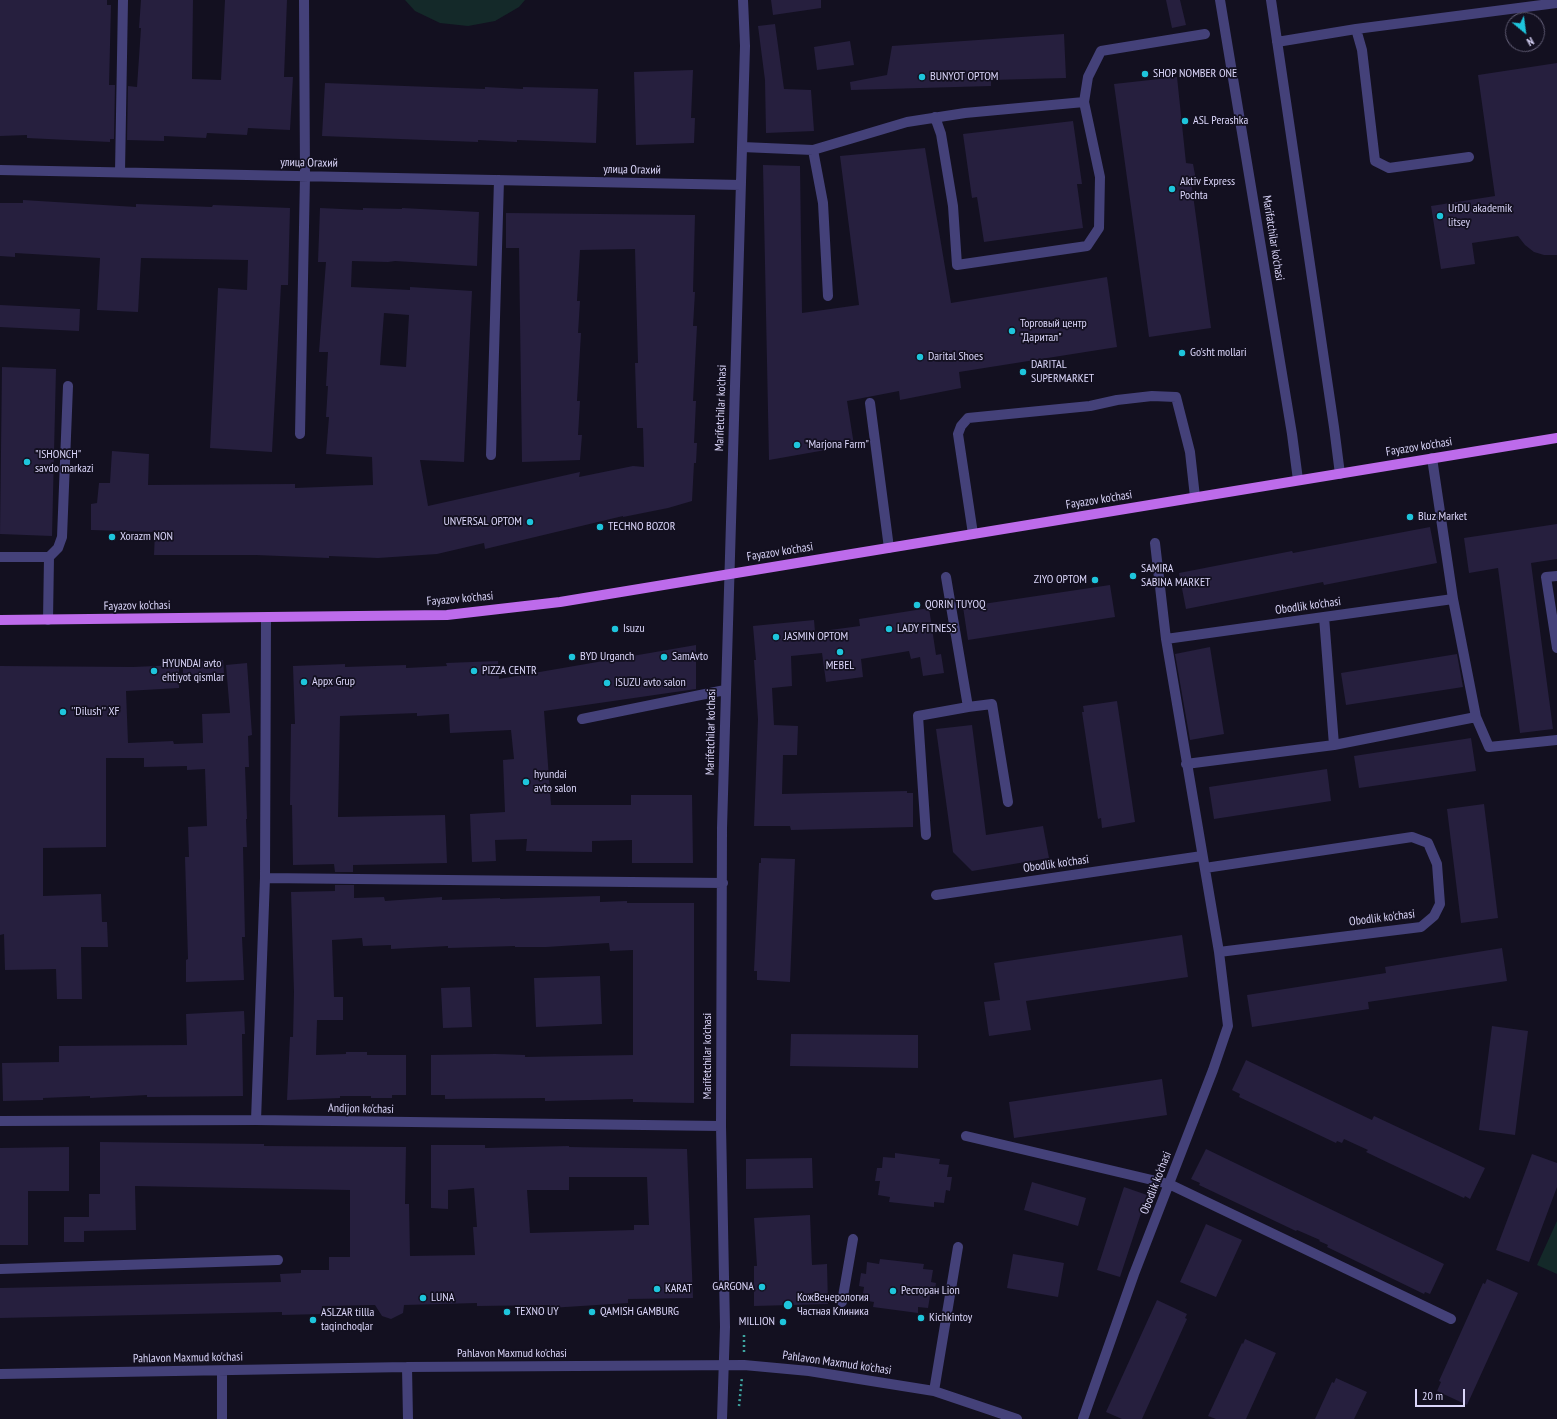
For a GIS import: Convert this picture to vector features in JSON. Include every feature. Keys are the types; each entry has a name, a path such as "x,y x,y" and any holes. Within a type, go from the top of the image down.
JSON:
{"main road":[{"name":"Fayazov ko'chasi","path":"0,620 447,615 560,602 1557,438"}],"street":[{"path":"120,172 123,0"},
{"path":"300,434 304,176 304,0"},
{"name":"Marifetchilar ko'chasi","path":"722,1419 725,1327 721,1126 722,828 728,574 745,46 743,0"},
{"name":"Marifatchilar ko'chasi","path":"1220,0 1292,434 1298,480"},
{"path":"1271,0 1340,474"},
{"path":"1277,42 1356,29 1557,3"},
{"path":"1356,29 1362,50 1375,161 1389,168 1469,157"},
{"path":"935,117 941,134 953,206 957,265 1087,246 1099,228 1100,177 1084,102 1088,77 1101,51 1205,34"},
{"path":"742,146 813,150 907,122 935,117 1084,102"},
{"path":"813,150 823,203 828,296"},
{"name":"улица Огахий","path":"0,170 740,185"},
{"path":"491,455 499,180"},
{"path":"48,620 49,557 58,548 62,537 68,386"},
{"path":"973,534 958,434 961,426 968,418 1090,406 1117,400 1152,396 1176,398 1190,452 1196,497"},
{"path":"870,403 889,548"},
{"path":"1432,458 1453,599 1476,717 1489,747 1557,740"},
{"name":"Obodlik ko'chasi","path":"1083,1419 1134,1274 1213,1070 1228,1026 1219,952 1166,639 1155,543"},
{"path":"0,556 49,557"},
{"path":"1557,576 1546,577 1557,648"},
{"path":"946,577 968,707"},
{"name":"Obodlik ko'chasi","path":"1166,639 1453,599"},
{"path":"1324,617 1334,745"},
{"path":"256,1120 265,878 266,618"},
{"path":"582,719 725,690"},
{"path":"926,835 918,716 992,704 1008,802"},
{"path":"1186,764 1334,745 1476,717"},
{"name":"Obodlik ko'chasi","path":"1204,868 1412,837 1428,843 1437,864 1440,904 1434,916 1422,926 1219,952"},
{"name":"Obodlik ko'chasi","path":"936,895 1202,856"},
{"path":"265,878 723,882"},
{"name":"Andijon ko'chasi","path":"0,1121 256,1120 721,1126"},
{"path":"966,1136 1169,1184 1451,1319"},
{"path":"842,1302 853,1239"},
{"path":"934,1391 958,1247"},
{"path":"0,1269 278,1260"},
{"name":"Pahlavon Maxmud ko'chasi","path":"0,1374 406,1367 744,1364 809,1371 934,1391 1017,1419"},
{"path":"406,1367 408,1419"},
{"path":"222,1371 222,1419"}],"green space":[{"path":"405,0 525,0 519,7 495,21 468,26 440,23 415,11"},
{"path":"1557,1221 1557,1274 1537,1265"}],"building":[{"path":"0,0 107,0 107,5 111,5 109,85 115,85 114,139 110,139 110,142 27,138 27,135 0,136"},
{"path":"141,0 193,0 192,79 221,80 225,0 287,0 284,77 293,77 290,130 248,128 247,135 207,133 206,138 164,136 164,141 127,140 128,86 137,87 141,28 139,28"},
{"path":"771,0 821,0 821,8 773,15"},
{"path":"1166,0 1180,0 1186,25 1172,28"},
{"path":"775,24 784,89 811,90 814,131 766,133 765,80 758,26"},
{"path":"1064,34 1066,78 991,80 991,86 851,90 850,82 887,75 892,46"},
{"path":"850,41 854,65 817,70 814,47"},
{"path":"1557,63 1557,255 1544,255 1534,252 1525,245 1518,236 1472,243 1475,264 1441,269 1431,206 1495,196 1478,75"},
{"path":"693,70 691,118 695,118 694,143 636,145 634,72"},
{"path":"1177,77 1186,163 1193,164 1196,180 1191,180 1211,328 1149,337 1114,84"},
{"path":"325,83 485,89 485,87 523,89 523,87 598,89 596,143 517,140 517,142 478,140 478,142 322,136"},
{"path":"1073,121 1082,184 1077,184 1083,228 984,242 977,197 972,198 963,134"},
{"path":"925,148 951,303 1107,277 1117,347 959,372 961,388 900,400 899,391 847,401 854,445 769,460 763,165 800,166 802,313 859,305 840,156"},
{"path":"23,200 136,207 136,204 290,208 288,285 281,285 272,452 210,448 218,288 247,290 248,260 141,258 138,312 97,310 100,258 15,253 15,257 0,256 0,203 23,203"},
{"path":"320,208 363,210 363,208 402,208 479,212 477,266 395,261 352,261 351,287 410,290 410,287 472,291 464,462 420,460 428,506 580,472 579,477 633,466 644,467 643,428 637,428 635,363 638,363 635,249 580,250 577,301 580,301 578,333 581,333 577,401 580,401 578,435 582,435 580,460 522,462 519,248 506,248 506,213 695,215 693,292 695,292 693,326 697,326 693,401 696,401 694,443 697,443 696,463 694,463 692,501 668,508 623,516 485,549 484,543 437,554 378,558 329,556 329,558 256,555 154,555 155,532 91,530 91,504 97,503 99,483 110,483 112,451 149,454 148,485 295,484 295,488 373,485 372,457 326,454 329,417 326,417 328,352 319,352 326,262 318,262","holes":["384,313 409,315 406,367 380,365"]},
{"path":"0,305 80,309 79,331 0,327"},
{"path":"2,367 56,369 52,536 0,534"},
{"path":"1557,524 1557,559 1531,563 1553,729 1520,733 1498,568 1469,573 1464,538"},
{"path":"1430,527 1437,563 1324,585 1323,582 1186,609 1179,573 1292,551 1293,553"},
{"path":"1110,585 1115,617 968,640 963,607"},
{"path":"929,608 936,655 941,654 944,673 923,676 920,657 911,659 909,651 861,659 863,677 826,682 822,653 791,656 792,686 772,688 774,725 798,726 797,755 783,755 782,794 907,791 907,793 913,793 913,827 791,830 790,826 754,826 758,719 753,626 814,620 815,632 860,626 859,619"},
{"path":"696,645 696,689 544,711 551,805 631,805 631,795 692,795 693,863 632,863 632,840 592,841 592,852 526,851 527,839 495,840 496,861 472,862 470,814 505,812 503,760 514,759 511,730 450,733 449,714 417,716 417,713 340,716 338,817 445,815 447,863 353,865 353,872 335,872 334,864 293,865 292,805 290,805 291,724 295,724 293,666 345,664 345,667 406,665 406,668 447,666 446,663 498,661 499,679"},
{"path":"1210,647 1224,734 1190,740 1175,654"},
{"path":"1457,654 1463,687 1346,705 1341,673"},
{"path":"223,660 224,673 183,675 183,662"},
{"path":"247,663 252,735 248,736 249,767 245,767 247,847 243,847 245,937 242,937 244,980 186,982 186,960 188,959 185,857 189,857 188,827 207,826 205,769 187,770 187,766 144,767 144,758 106,758 106,847 43,848 43,896 101,894 102,922 107,922 108,947 81,947 82,999 57,999 56,969 5,970 4,934 0,935 0,666 133,667 179,665 179,688 126,691 128,743 173,741 174,744 203,743 202,714 230,713 226,665"},
{"path":"1117,701 1135,822 1102,828 1101,818 1098,819 1082,712 1084,712 1083,706"},
{"path":"972,725 986,835 1043,826 1049,858 972,871 953,852 936,729"},
{"path":"1471,738 1476,771 1359,788 1354,756"},
{"path":"1327,769 1331,801 1214,819 1209,787"},
{"path":"1484,804 1498,918 1461,923 1447,809"},
{"path":"761,858 795,859 790,982 757,980 757,971 754,971 759,863 761,863"},
{"path":"335,885 354,885 354,898 384,897 385,901 442,897 442,900 600,896 600,902 627,901 627,903 694,903 694,1103 633,1102 633,1099 545,1101 545,1098 445,1099 445,1095 431,1095 431,1055 495,1054 525,1055 525,1057 633,1055 633,950 610,951 609,943 546,947 515,946 448,948 448,946 391,949 391,945 363,946 362,938 332,940 334,997 343,997 343,1020 317,1020 316,1055 346,1054 346,1052 367,1052 367,1055 406,1055 406,1095 392,1095 392,1098 340,1096 340,1098 287,1100 290,1037 293,1037 294,992 291,892 335,891"},
{"path":"1182,935 1188,977 1026,1001 1031,1030 989,1036 984,1002 1000,1000 994,963"},
{"path":"1502,948 1507,981 1368,1002 1369,1009 1252,1027 1247,995 1386,973 1385,967"},
{"path":"600,976 602,1024 536,1027 534,978"},
{"path":"470,987 472,1027 443,1028 441,988"},
{"path":"244,1011 245,1034 242,1034 243,1096 147,1097 147,1095 90,1098 90,1096 43,1098 43,1100 3,1101 2,1063 59,1062 59,1046 187,1045 186,1014"},
{"path":"1492,1026 1528,1031 1515,1135 1479,1130"},
{"path":"791,1034 918,1035 918,1068 790,1066"},
{"path":"1246,1060 1372,1120 1374,1116 1485,1168 1470,1199 1465,1196 1464,1198 1391,1164 1366,1152 1368,1150 1344,1139 1342,1143 1337,1141 1336,1143 1239,1097 1240,1094 1232,1090"},
{"path":"1162,1079 1167,1115 1014,1138 1009,1102"},
{"path":"100,1142 264,1144 264,1146 406,1147 405,1204 409,1204 410,1256 475,1255 473,1227 477,1227 474,1188 448,1190 448,1209 431,1208 431,1145 485,1145 485,1148 569,1146 687,1149 693,1298 628,1299 628,1303 550,1308 550,1305 477,1306 477,1303 404,1305 403,1313 391,1319 382,1316 375,1305 322,1306 322,1314 282,1315 282,1312 0,1318 0,1288 281,1282 280,1274 301,1273 301,1270 329,1270 329,1257 350,1257 350,1190 135,1186 136,1230 84,1231 84,1242 64,1242 64,1217 89,1217 89,1194 100,1194","holes":["569,1177 647,1177 649,1225 634,1225 634,1230 530,1233 527,1190 569,1190"]},
{"path":"69,1147 69,1191 28,1191 28,1245 0,1245 0,1148"},
{"path":"1206,1149 1444,1264 1430,1294 1425,1292 1424,1294 1327,1247 1328,1245 1319,1241 1320,1240 1297,1230 1296,1231 1199,1185 1200,1183 1191,1179"},
{"path":"895,1153 940,1159 939,1164 949,1165 947,1177 952,1177 950,1191 946,1190 944,1203 934,1202 934,1207 889,1202 890,1197 878,1195 880,1181 875,1181 877,1168 882,1168 883,1157 895,1158"},
{"path":"1532,1154 1557,1163 1557,1187 1529,1262 1496,1250"},
{"path":"812,1158 813,1188 746,1189 746,1159"},
{"path":"1032,1182 1086,1198 1078,1226 1024,1210"},
{"path":"1124,1187 1147,1195 1120,1277 1097,1270"},
{"path":"810,1215 812,1265 827,1264 828,1304 754,1306 754,1266 757,1266 754,1218"},
{"path":"1206,1224 1242,1240 1216,1297 1180,1282"},
{"path":"1013,1254 1064,1263 1058,1297 1007,1288"},
{"path":"880,1259 924,1264 923,1269 933,1270 931,1282 936,1283 934,1296 930,1296 928,1308 918,1307 918,1313 873,1307 874,1302 862,1300 864,1287 859,1286 861,1273 866,1274 867,1262 879,1264"},
{"path":"1487,1279 1518,1293 1467,1405 1437,1391 1441,1382 1439,1381 1483,1283 1485,1284"},
{"path":"1157,1300 1187,1314 1185,1318 1187,1319 1142,1419 1122,1419 1106,1412"},
{"path":"1245,1339 1276,1353 1246,1419 1216,1419 1208,1416 1242,1343 1243,1344"},
{"path":"1336,1378 1367,1392 1354,1419 1315,1419 1332,1382 1334,1383"}],"place":[{"name":"SHOP NOMBER ONE","path":"1145,74"},
{"name":"BUNYOT OPTOM","path":"922,77"},
{"name":"ASL Perashka","path":"1185,121"},
{"name":"Aktiv Express Pochta","path":"1172,189"},
{"name":"UrDU akademik litsey","path":"1440,216"},
{"name":"Торговый центр \"Даритал\"","path":"1012,331"},
{"name":"Go'sht mollari","path":"1182,353"},
{"name":"Darital Shoes","path":"920,357"},
{"name":"DARITAL SUPERMARKET","path":"1023,372"},
{"name":"\"Marjona Farm\"","path":"797,445"},
{"name":"\"ISHONCH\" savdo markazi","path":"27,462"},
{"name":"Bluz Market","path":"1410,517"},
{"name":"UNVERSAL OPTOM","path":"530,522"},
{"name":"TECHNO BOZOR","path":"600,527"},
{"name":"Xorazm NON","path":"112,537"},
{"name":"SAMIRA SABINA MARKET","path":"1133,576"},
{"name":"ZIYO OPTOM","path":"1095,580"},
{"name":"QORIN TUYOQ","path":"917,605"},
{"name":"Isuzu","path":"615,629"},
{"name":"LADY FITNESS","path":"889,629"},
{"name":"JASMIN OPTOM","path":"776,637"},
{"name":"MEBEL","path":"840,652"},
{"name":"BYD Urganch","path":"572,657"},
{"name":"SamAvto","path":"664,657"},
{"name":"HYUNDAI avto ehtiyot qismlar","path":"154,671"},
{"name":"PIZZA CENTR","path":"474,671"},
{"name":"Appx Grup","path":"304,682"},
{"name":"ISUZU avto salon","path":"607,683"},
{"name":"''Dilush'' XF","path":"63,712"},
{"name":"hyundai avto salon","path":"526,782"},
{"name":"GARGONA","path":"762,1287"},
{"name":"KARAT","path":"657,1289"},
{"name":"Ресторан Lion","path":"893,1291"},
{"name":"LUNA","path":"423,1298"},
{"name":"КожВенерология Частная Клиника","path":"788,1305"},
{"name":"TEXNO UY","path":"507,1312"},
{"name":"QAMISH GAMBURG","path":"592,1312"},
{"name":"Kichkintoy","path":"921,1318"},
{"name":"ASLZAR tillla taqinchoqlar","path":"313,1320"},
{"name":"MILLION","path":"783,1322"}]}
